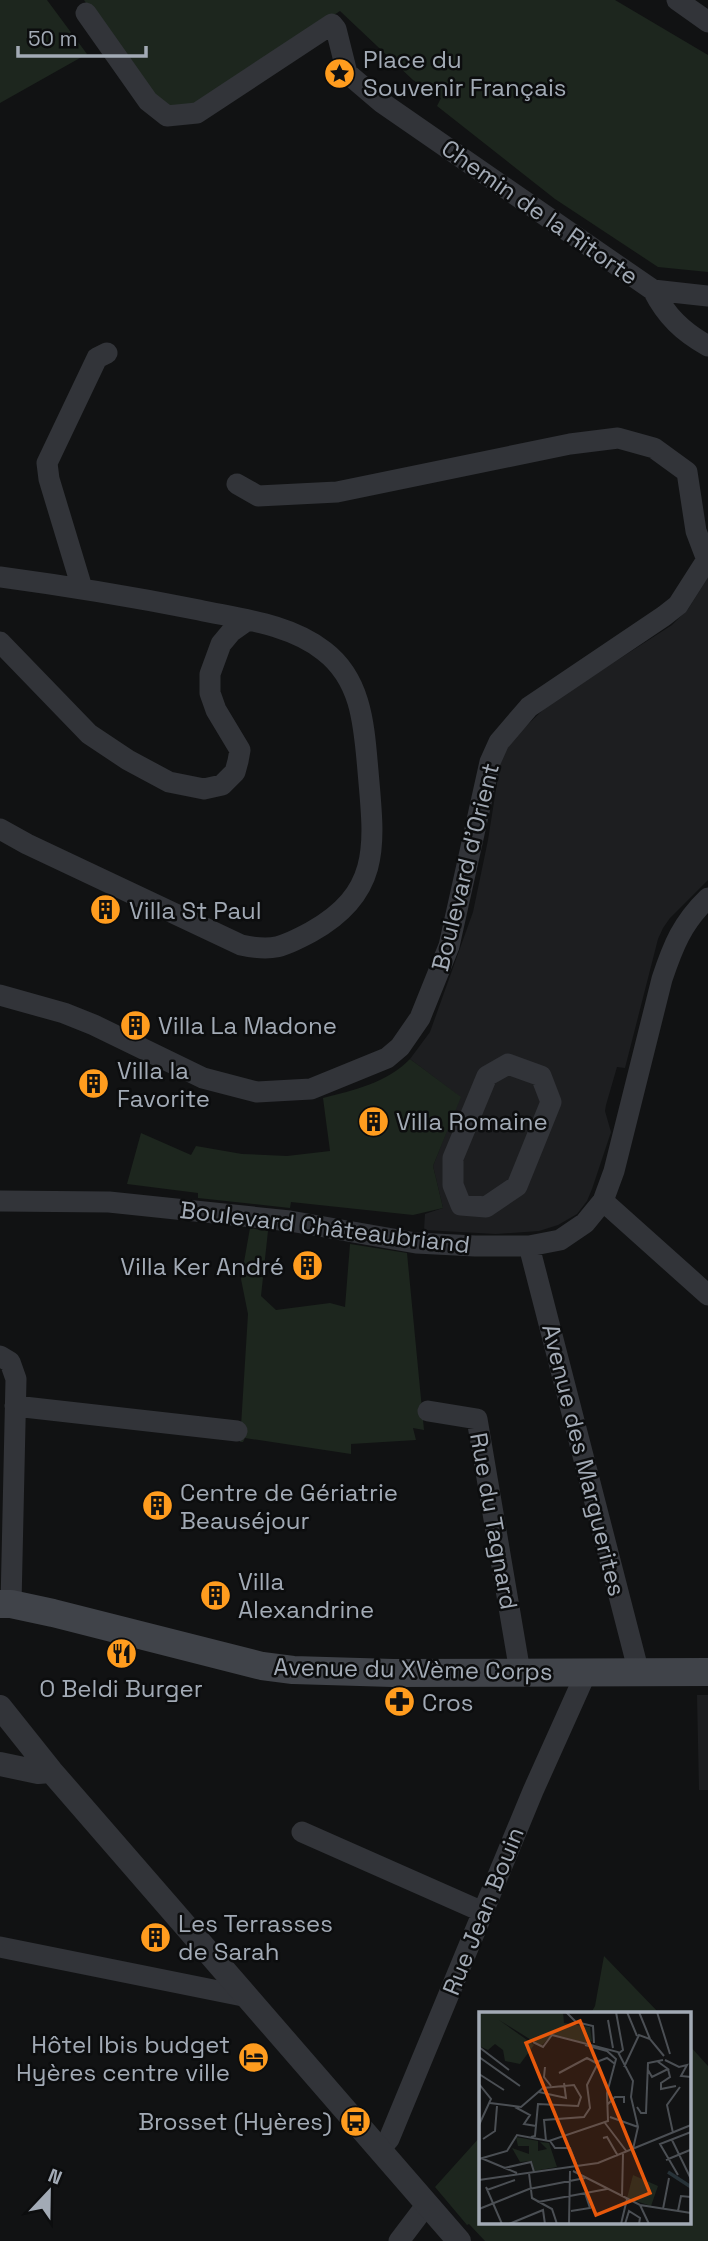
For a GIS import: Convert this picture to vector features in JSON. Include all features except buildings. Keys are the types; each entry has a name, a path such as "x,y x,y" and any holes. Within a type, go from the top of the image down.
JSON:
{"main road":[{"name":"Avenue du XVème Corps","path":"6,1604 264,1667 293,1670 708,1672"}],"street":[{"path":"677,0 708,22"},
{"name":"Chemin de la Ritorte","path":"86,13 148,101 167,116 197,113 332,24 336,29 347,73 381,102 653,290 708,296"},
{"path":"653,290 660,306 671,319 708,346"},
{"path":"82,588 49,479 47,463 97,358 107,353"},
{"path":"237,484 258,496 337,492 570,444 618,438 654,448 687,472 696,531 708,559"},
{"name":"Boulevard d'Orient","path":"0,995 64,1013 94,1025 203,1078 257,1092 311,1089 387,1058 400,1047 420,1018 449,946 490,762 499,742 529,707 678,605 708,559"},
{"path":"0,577 82,588 248,620 284,630 323,649 352,681 362,710 373,834 367,873 352,901 324,925 284,946 269,950 241,945 0,829"},
{"path":"0,642 89,734 128,760 169,782 204,789 222,785 235,772 238,761 240,750 216,710 211,693 210,674 221,644 231,632 248,620"},
{"name":"Boulevard Châteaubriand","path":"0,1201 109,1202 290,1221 416,1242 475,1247 529,1246 559,1240 572,1233 594,1214 603,1201 614,1171 669,956 682,927 708,898"},
{"path":"508,1064 541,1076 551,1102 517,1186 486,1207 461,1205 453,1185 453,1158 487,1076 508,1064"},
{"path":"603,1201 708,1294"},
{"name":"Avenue des Marguerites","path":"529,1246 639,1673"},
{"path":"0,1356 10,1362 14,1371 15,1406 6,1604"},
{"path":"15,1406 237,1431"},
{"name":"Rue du Tagnard","path":"428,1411 477,1419 520,1672"},
{"name":"Rue Jean Bouin","path":"380,2149 389,2139 533,1791 586,1673"},
{"path":"0,1707 51,1771 459,2241"},
{"path":"0,1764 38,1772 51,1771"},
{"path":"302,1832 483,1912"},
{"path":"0,1947 248,1997"},
{"path":"399,2241 427,2204"}],"shaded area":[{"path":"0,0 47,0 87,54 0,103"},
{"path":"84,0 615,0 708,55 708,272 658,267 555,199 437,106 441,98 413,80 340,11 194,108 170,110 153,97"},
{"path":"708,577 708,880 670,918 658,939 625,1068 617,1067 606,1105 611,1132 587,1201 577,1214 558,1225 539,1231 496,1234 424,1230 425,1214 443,1208 433,1166 460,1097 410,1059 430,1032 473,912 500,764 506,748 549,704 672,625 688,609"},
{"path":"410,1059 461,1097 433,1166 443,1208 413,1215 291,1202 290,1208 198,1198 198,1193 127,1184 141,1133 191,1155 196,1146 242,1154 287,1156 330,1151 323,1098 381,1080"},
{"path":"250,1228 268,1231 261,1296 276,1310 330,1303 345,1307 350,1244 407,1253 424,1430 413,1428 416,1440 351,1444 351,1454 245,1438 240,1442 248,1314 241,1279"},
{"path":"697,1695 708,1695 708,1790 699,1790"},
{"path":"604,1956 658,2012 592,2012"},
{"path":"690,2046 708,2066 708,2241 485,2241 467,2225 435,2187 479,2138 479,2224 690,2224"}],"place":[{"name":"Place du Souvenir Français","path":"340,73"},
{"name":"Villa St Paul","path":"106,910"},
{"name":"Villa La Madone","path":"135,1025"},
{"name":"Villa la Favorite","path":"94,1084"},
{"name":"Villa Romaine","path":"373,1121"},
{"name":"Villa Ker André","path":"307,1266"},
{"name":"Centre de Gériatrie Beauséjour","path":"157,1506"},
{"name":"Villa Alexandrine","path":"215,1595"},
{"name":"O Beldi Burger","path":"121,1654"},
{"name":"Cros","path":"399,1702"},
{"name":"Les Terrasses de Sarah","path":"155,1937"},
{"name":"Hôtel Ibis budget Hyères centre ville","path":"253,2058"},
{"name":"Brosset (Hyères)","path":"355,2121"}]}
